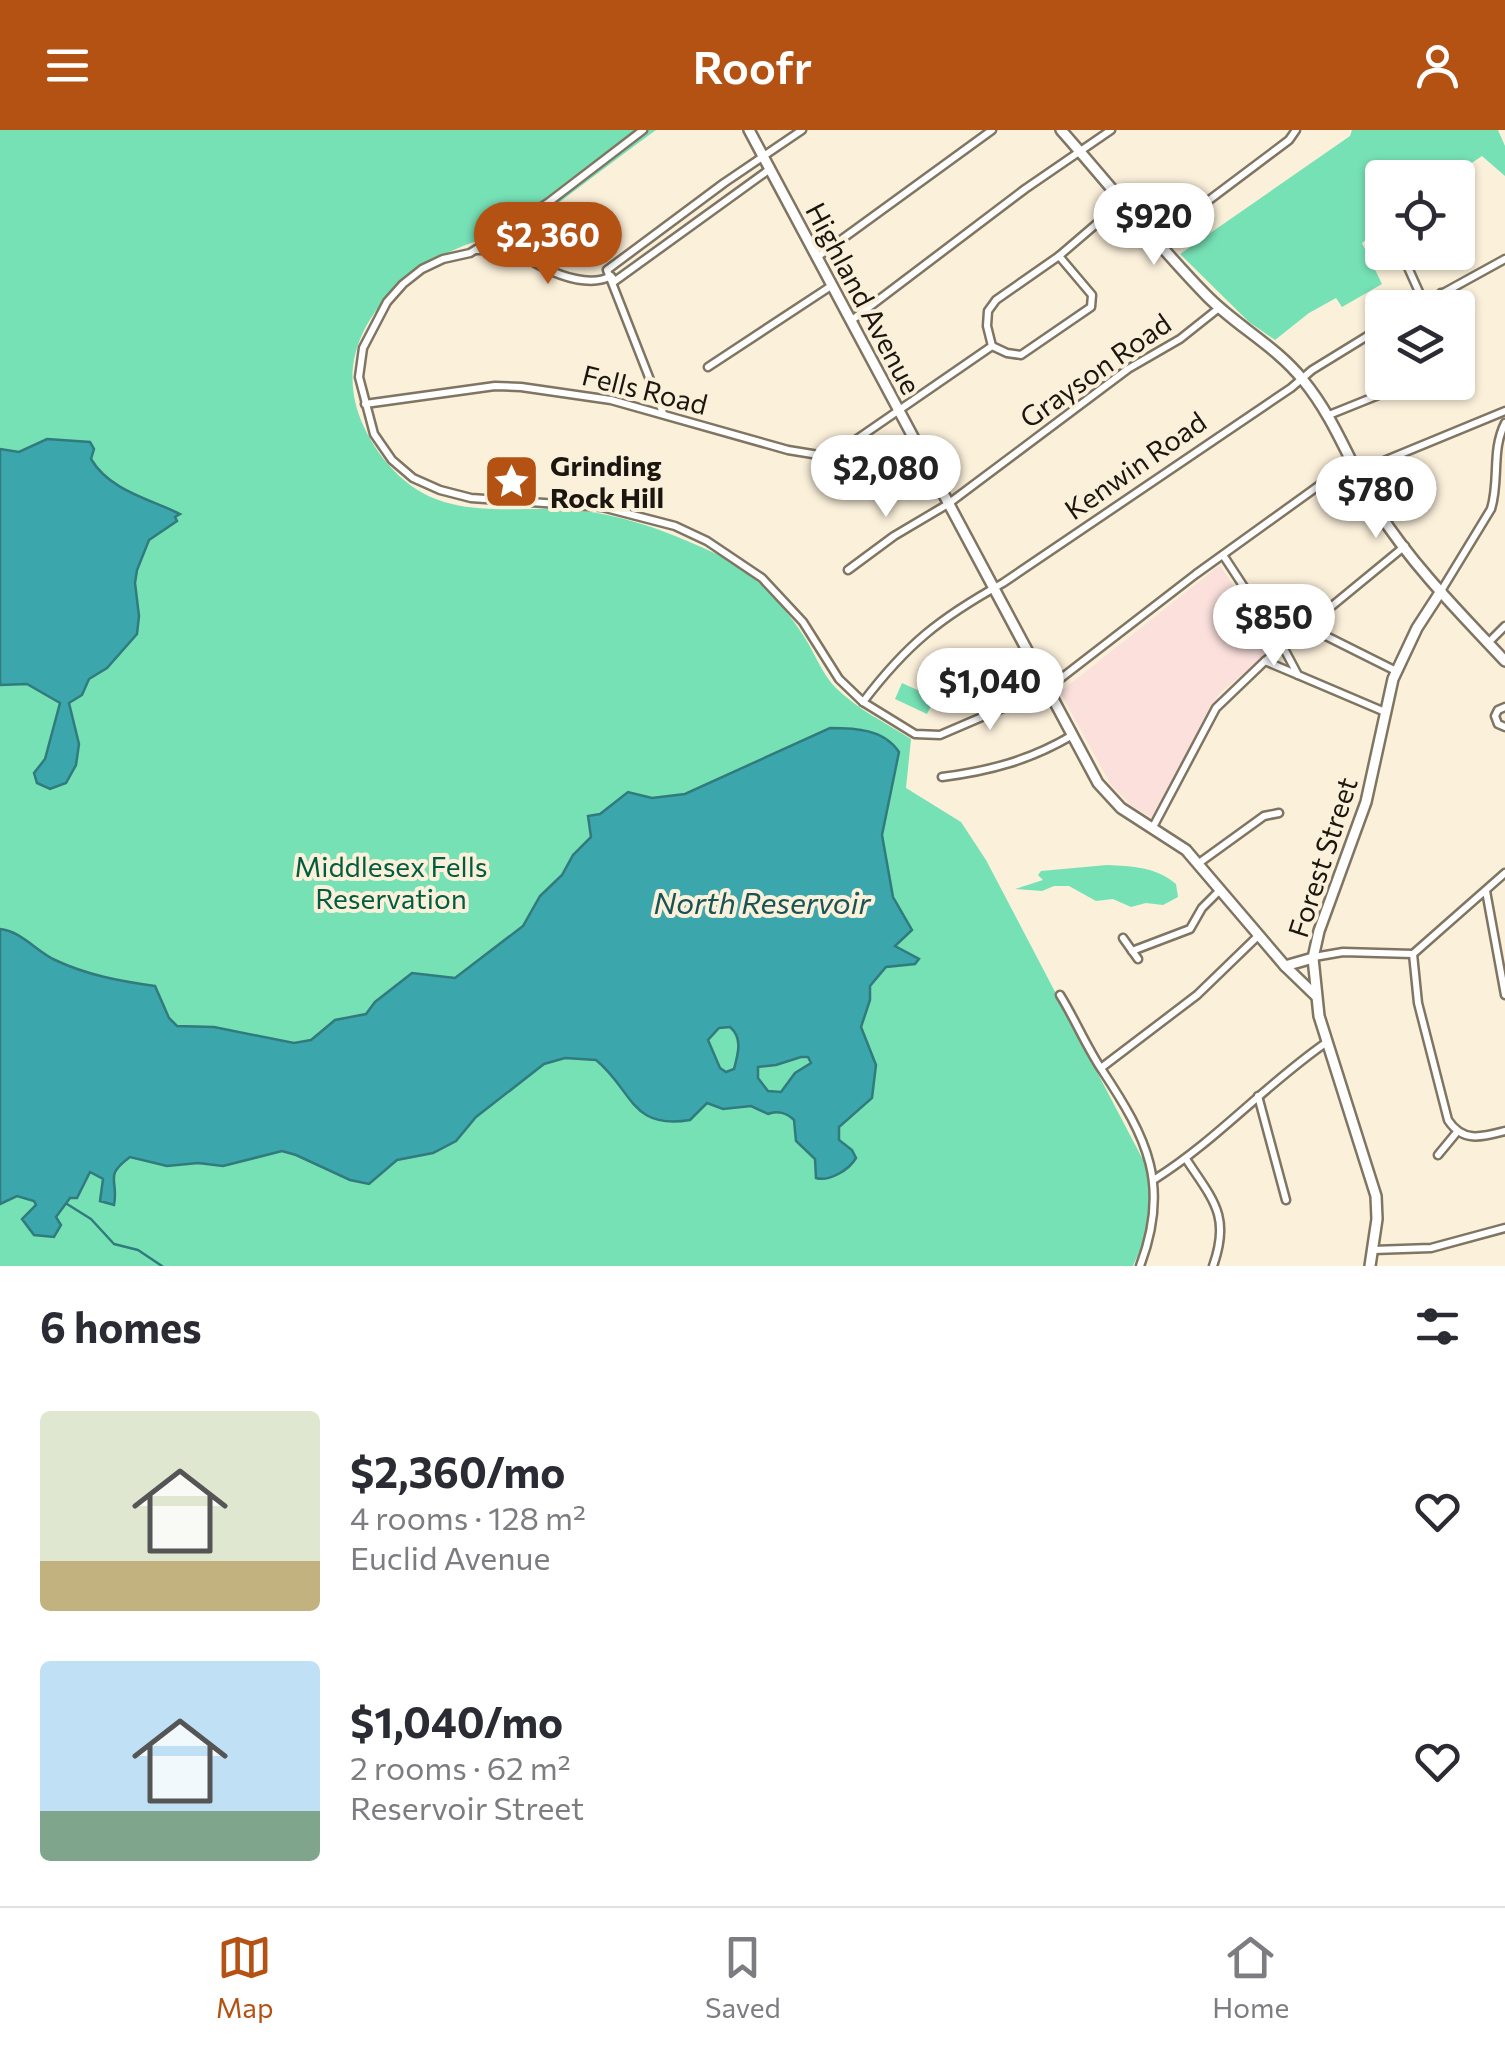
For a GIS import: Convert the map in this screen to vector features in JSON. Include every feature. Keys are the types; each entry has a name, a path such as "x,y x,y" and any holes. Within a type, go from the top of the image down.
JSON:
{"main road":[{"name":"Highland Avenue","path":"749,130 1071,736 1108,795 1120,808 1153,826 1199,863 1314,995"},
{"path":"1061,130 1155,241 1219,308 1282,357 1302,378 1329,415 1377,509 1441,592 1505,661"},
{"name":"Forest Street","path":"1370,1266 1377,1210 1373,1184 1314,995 1313,958 1319,930 1363,814 1396,672 1441,592"},
{"path":"1285,966 1313,958"}],"street":[{"path":"643,130 550,202 500,234 474,250 422,269 402,284 387,302 363,348 359,377 374,434 392,460 412,478 440,490 471,498 559,502 637,514 674,526 734,556 762,578 803,622 839,678 863,702 901,727 922,736 940,735 1047,689 1352,461"},
{"path":"770,169 615,281 607,270 802,130"},
{"path":"816,258 992,130"},
{"path":"850,321 1110,130"},
{"path":"1155,241 1289,140 1296,130"},
{"path":"1059,256 1092,294 1090,307 1022,355 1007,354 992,346 988,310 996,300 1059,256 1124,201"},
{"path":"500,234 524,259 587,283 611,276"},
{"path":"474,250 512,250"},
{"path":"1447,290 1505,259"},
{"path":"611,276 663,414"},
{"path":"708,367 831,286"},
{"name":"Grayson Road","path":"848,570 894,536 948,504 1128,368 1180,339 1219,308"},
{"name":"Kenwin Road","path":"863,702 910,644 954,612 1365,338"},
{"name":"Fells Road","path":"364,404 495,386 580,394 788,450 830,457 992,346"},
{"path":"1329,415 1366,400"},
{"path":"1357,472 1505,411"},
{"path":"1482,421 1494,425 1498,438"},
{"name":"Forest Street","path":"1441,592 1488,517 1495,494 1498,438 1505,423"},
{"path":"1495,494 1505,490"},
{"path":"1153,826 1216,708 1282,644 1405,546"},
{"path":"1223,555 1298,675"},
{"path":"1488,644 1505,626"},
{"path":"1306,627 1396,672"},
{"path":"1265,662 1385,712"},
{"path":"1505,707 1495,716 1498,724 1505,727"},
{"path":"942,777 1008,766 1071,736"},
{"path":"1199,863 1264,816 1279,813"},
{"path":"1313,958 1342,952 1413,954 1505,873"},
{"path":"1132,951 1190,929 1208,900 1221,889"},
{"path":"1486,890 1505,995"},
{"path":"1101,1068 1197,994 1260,934"},
{"path":"1124,938 1138,959"},
{"path":"1413,954 1418,1003 1448,1120 1457,1132 1469,1138 1505,1130"},
{"path":"1060,995 1149,1151 1154,1179 1152,1226 1140,1266"},
{"path":"1154,1179 1186,1159 1258,1095 1327,1042"},
{"path":"1258,1095 1286,1200"},
{"path":"1438,1155 1457,1132"},
{"path":"1186,1159 1216,1205 1220,1219 1222,1241 1213,1266"},
{"path":"1373,1250 1431,1248 1505,1228"}],"shaded area":[{"path":"1220,565 1274,648 1219,694 1152,818 1131,805 1111,785 1060,692"}],"green space":[{"name":"Middlesex Fells Reservation","path":"0,130 656,130 523,230 471,243 443,255 394,291 374,313 353,366 354,396 364,427 399,476 437,500 481,508 573,510 609,515 660,530 726,559 754,578 778,602 844,696 911,739 906,788 961,822 986,860 1152,1177 1146,1236 1133,1266 0,1266"},
{"path":"1352,130 1498,130 1505,146 1505,176 1482,156 1475,161 1365,160 1365,270 1375,270 1382,284 1365,290 1365,294 1342,307 1336,298 1275,340 1249,322 1180,254 1350,136"},
{"path":"902,683 935,698 927,714 895,699"},
{"path":"1107,865 1160,874 1176,884 1178,897 1163,905 1146,903 1131,907 1113,899 1096,901 1069,886 1042,891 1015,889 1043,880 1038,875 1041,871"}],"water":[{"path":"47,439 90,442 94,449 91,459 109,479 180,514 175,517 177,521 149,540 137,570 137,634 107,668 89,679 82,695 69,703 79,744 76,765 66,783 50,789 37,783 34,773 45,759 60,703 27,684 0,685 0,449 19,452"},
{"name":"North Reservoir","path":"830,728 877,734 899,752 882,835 893,897 912,930 895,946 919,959 915,964 886,967 870,986 870,1000 861,1027 876,1065 872,1098 839,1127 839,1140 856,1158 838,1174 816,1178 815,1159 796,1141 794,1120 785,1114 768,1114 751,1106 723,1109 707,1103 690,1120 655,1119 634,1105 596,1060 565,1058 544,1064 476,1117 456,1141 433,1153 397,1160 369,1184 282,1151 223,1166 167,1166 130,1157 114,1174 114,1205 100,1201 103,1179 90,1172 77,1198 70,1198 56,1217 61,1225 54,1237 34,1235 22,1219 36,1205 34,1201 17,1196 0,1204 0,929 15,933 48,956 79,970 155,986 169,1018 177,1026 214,1027 294,1043 311,1040 335,1020 366,1014 412,973 455,978 523,926 540,896 591,837 588,816 600,814 628,792 652,798 685,794","holes":["730,1027 737,1036 738,1052 734,1069 726,1072 720,1068 708,1040 719,1028","808,1057 811,1063 795,1073 781,1092 768,1091 758,1078 758,1067"]}],"waterway":[{"path":"67,1204 91,1219 114,1244 138,1250 162,1266"}],"place":[{"name":"Grinding Rock Hill","path":"511,481"}]}
